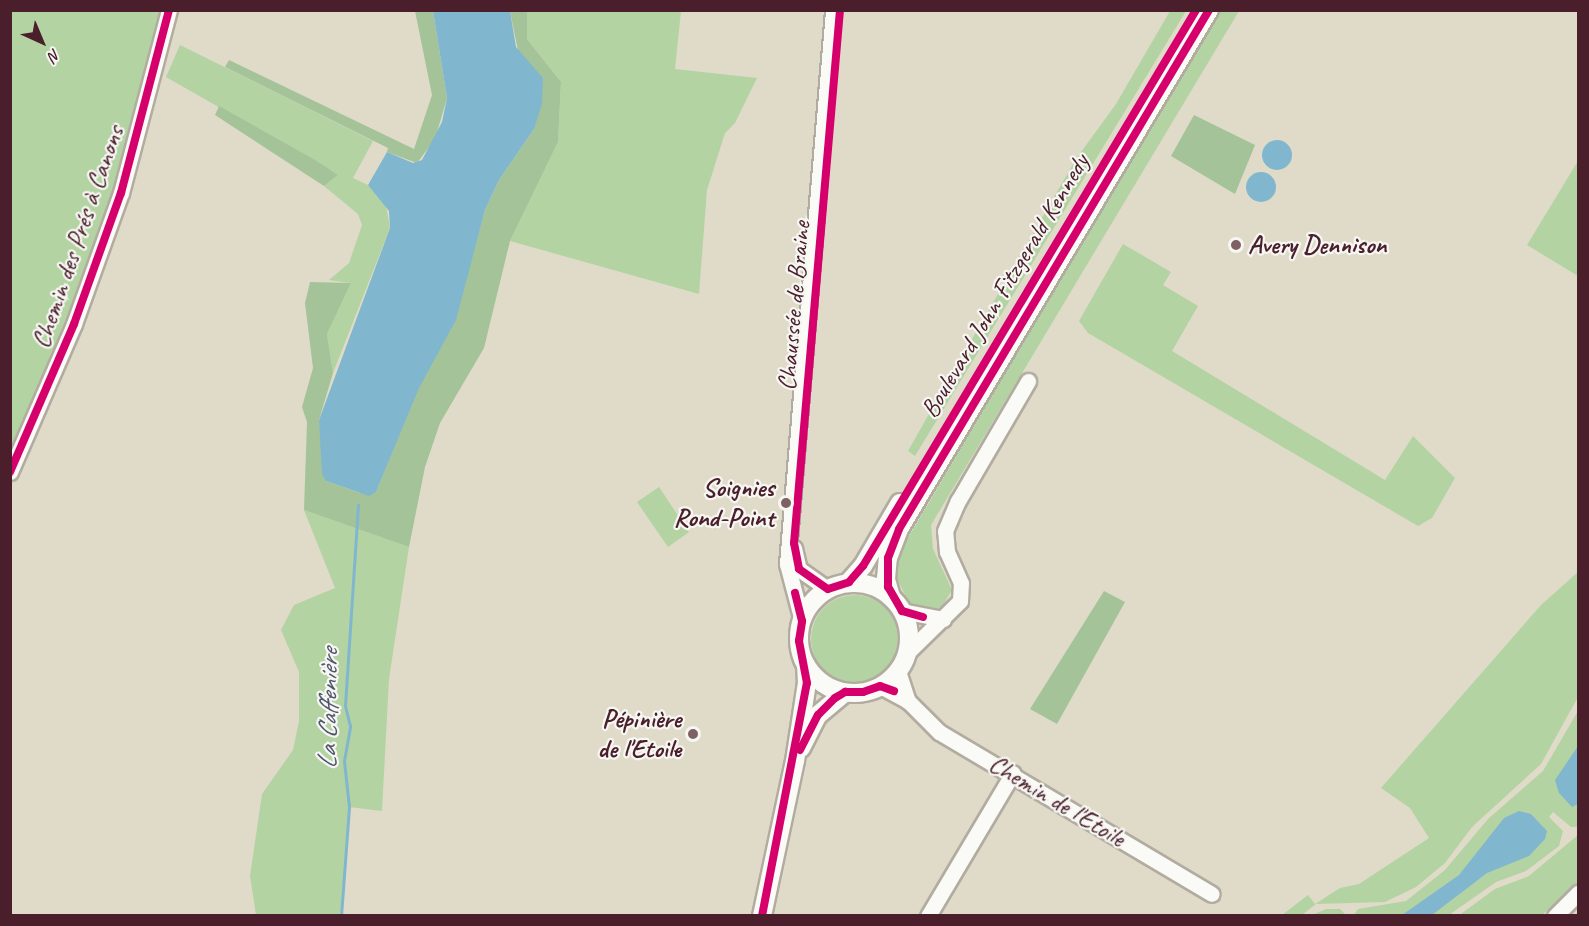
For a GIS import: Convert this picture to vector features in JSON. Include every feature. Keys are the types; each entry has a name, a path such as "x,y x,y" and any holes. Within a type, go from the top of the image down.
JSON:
{"main road":[{"name":"Boulevard John Fitzgerald Kennedy","path":"849,582 863,566 1196,10"},
{"name":"Boulevard John Fitzgerald Kennedy","path":"897,604 886,579 888,558 899,529 1209,10"},
{"path":"762,915 795,761 807,683 806,665 798,641 802,621 812,602 828,589 849,582 876,586 897,604 909,631 907,653 898,671 880,686 863,692 845,692 818,680 806,665"},
{"path":"795,761 818,715 845,692"}],"street":[{"name":"Chemin des Prés à Canons","path":"10,472 74,324 121,193 169,10"},
{"name":"Chaussée de Braine","path":"802,621 787,564 833,10"},
{"name":"Chaussée de Braine","path":"828,589 799,569 794,543 840,10"},
{"path":"907,653 925,631 943,619 956,606 962,594 944,541 950,516 1028,381"},
{"path":"897,604 943,619"},
{"name":"Chemin de l'Etoile","path":"898,671 908,701"},
{"name":"Chemin de l'Etoile","path":"880,686 908,701 939,732 1013,773 1212,894"},
{"path":"928,915 1013,773"},
{"path":"1555,915 1578,893"}],"green space":[{"path":"11,11 167,11 118,192 11,468"},
{"path":"415,11 433,11 447,98 435,139 417,163 387,152 388,148 225,67 229,60 414,149 432,95"},
{"path":"510,11 527,11 527,39 561,82 558,142 510,241 484,348 440,423 425,467 409,547 304,510 307,422 302,407 313,368 305,303 310,282 351,283 327,334 333,373 319,420 326,481 360,493 376,492 473,253 485,210 499,180 534,129"},
{"path":"527,11 681,11 675,69 757,78 735,123 725,133 707,190 699,294 510,241 558,142 561,82 527,39"},
{"path":"1170,11 1186,11 915,456 908,451 946,384 1076,159 1116,104"},
{"path":"1220,11 1239,11 931,525 933,549 952,590 942,607 920,612 910,604 898,581 896,568 902,548"},
{"path":"180,45 373,141 353,178 368,185 386,205 390,228 333,373 327,334 351,283 329,280 349,263 362,225 358,214 324,186 338,175 166,77"},
{"path":"219,106 338,175 324,186 215,115"},
{"path":"1194,115 1255,145 1235,194 1171,156"},
{"path":"1578,161 1578,276 1527,245"},
{"path":"1123,244 1171,272 1163,285 1198,306 1172,351 1385,480 1413,436 1455,478 1432,518 1418,526 1088,333 1079,321"},
{"path":"659,487 689,532 668,547 637,502"},
{"path":"304,510 409,547 389,679 382,811 349,807 341,915 256,915 250,876 262,794 293,750 299,721 299,672 281,630 294,605 335,588"},
{"path":"1578,572 1578,697 1541,764 1472,827 1445,863 1416,887 1385,902 1316,904 1302,915 1282,915 1308,895 1315,904 1340,888 1359,884 1429,838 1410,808 1381,788 1541,605"},
{"path":"1104,591 1125,602 1057,724 1030,709"},
{"path":"855,595 872,598 886,608 896,622 899,639 896,656 886,670 872,680 855,683 838,680 824,670 814,656 811,639 814,622 824,608 838,598"},
{"path":"1578,711 1578,827 1571,827 1553,812 1549,817 1563,831 1559,846 1526,871 1496,882 1449,915 1353,916 1358,909 1406,901 1445,870 1488,819 1543,771"},
{"path":"1578,835 1578,883 1542,915 1458,916 1495,889 1529,876"},
{"path":"1326,909 1340,909 1346,915 1310,916"}],"water":[{"path":"433,11 510,11 516,47 543,78 542,104 534,129 499,180 485,210 456,320 419,388 376,492 369,496 326,481 322,474 319,420 390,228 389,211 368,185 387,152 413,163 422,160 442,122 447,98"},
{"path":"1277,140 1288,144 1292,155 1288,166 1277,170 1266,166 1262,155 1266,144"},
{"path":"1261,172 1272,176 1276,187 1272,198 1261,202 1250,198 1246,187 1250,176"},
{"path":"1578,746 1578,804 1572,807 1559,793 1555,780"},
{"path":"1519,811 1531,814 1547,831 1545,839 1529,856 1487,873 1432,915 1402,915 1459,875 1504,818"}],"waterway":[{"name":"La Caffenière","path":"341,916 349,807 344,761 350,726 345,706 358,504"}],"cycle path":[{"path":"10,472 74,324 121,193 169,10"},
{"path":"840,10 794,543 799,569 828,589 849,582 863,566 1196,10"},
{"path":"923,617 902,611 888,587 888,558 899,529 1209,10"},
{"path":"762,916 807,683 799,641 802,621 795,593"},
{"path":"800,750 818,715 835,698 845,692 863,692 880,686 894,691"}],"place":[{"name":"Avery Dennison","path":"1236,245"},
{"name":"Soignies Rond-Point","path":"786,503"},
{"name":"Pépinière de l'Etoile","path":"693,734"}]}
